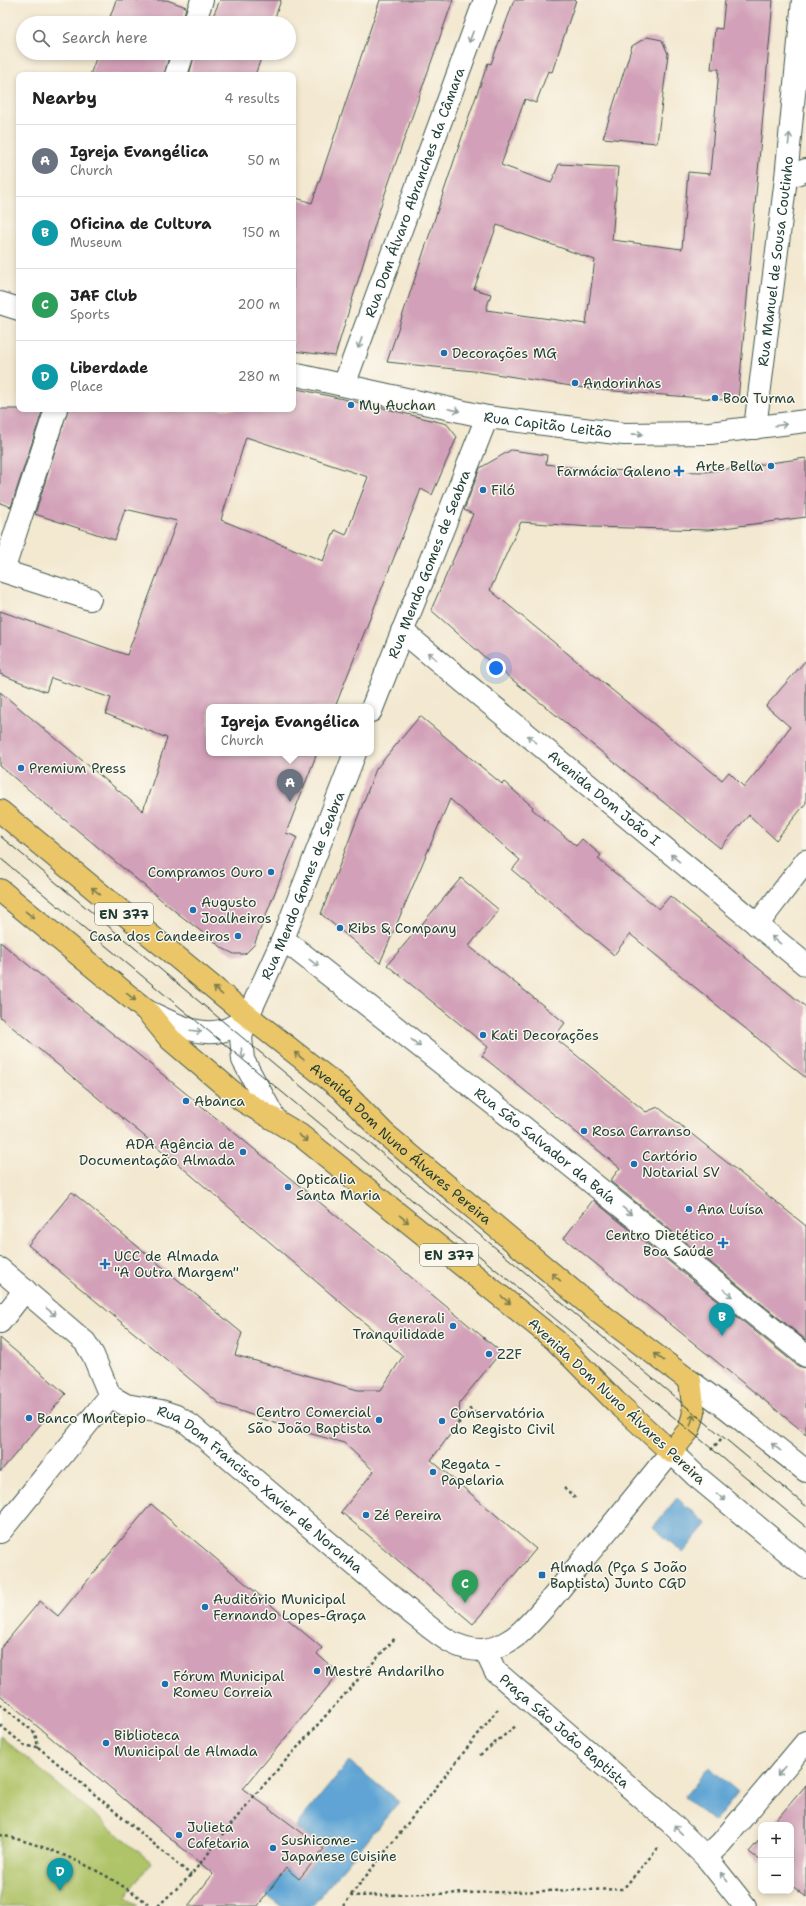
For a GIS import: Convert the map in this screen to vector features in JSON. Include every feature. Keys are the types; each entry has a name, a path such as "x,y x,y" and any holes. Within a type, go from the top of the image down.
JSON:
{"main road":[{"name":"Avenida Dom Nuno Álvares Pereira","path":"0,811 248,1016 340,1088 384,1133 598,1312 690,1381"},
{"name":"Avenida Dom Nuno Álvares Pereira","path":"0,890 147,1011 170,1039 243,1101 275,1119 300,1136 556,1340 615,1401 671,1452"},
{"path":"671,1452 689,1430 694,1413 690,1381"}],"street":[{"path":"196,16 202,0"},
{"name":"Rua Dom Álvaro Abranches da Câmara","path":"344,386 485,0"},
{"name":"Rua Manuel de Sousa Coutinho","path":"755,428 786,178 803,0"},
{"path":"177,72 181,60"},
{"path":"786,178 806,170"},
{"path":"0,303 16,308"},
{"name":"Rua Capitão Leitão","path":"296,375 487,417 624,434 710,433 806,421"},
{"path":"55,412 2,571 90,599"},
{"name":"Rua Mendo Gomes de Seabra","path":"374,704 487,417"},
{"name":"Avenida Dom João I","path":"402,631 806,964"},
{"name":"Rua Mendo Gomes de Seabra","path":"275,1119 243,1060 241,1037 248,1016 283,939 354,756"},
{"path":"757,925 806,861"},
{"name":"Rua São Salvador da Baía","path":"283,939 523,1127 806,1356"},
{"name":"Rua Mendo Gomes de Seabra","path":"147,1011 187,1030 210,1032 232,1028 248,1016"},
{"path":"0,1269 85,1342 93,1355 110,1396 0,1532"},
{"path":"0,1322 25,1290"},
{"name":"Avenida Dom Nuno Álvares Pereira","path":"690,1381 739,1417 806,1471"},
{"name":"Rua Dom Francisco Xavier de Noronha","path":"110,1396 126,1405 161,1411 176,1416 190,1425 414,1614 453,1644 462,1648 485,1650"},
{"path":"485,1650 496,1647 510,1640 522,1631 568,1578 671,1452"},
{"name":"Avenida Dom Nuno Álvares Pereira","path":"671,1452 692,1472 806,1567"},
{"name":"Praça São João Baptista","path":"485,1650 495,1671 637,1792 706,1857 745,1906"},
{"path":"706,1857 720,1843 806,1742"}],"path":[{"path":"458,1424 470,1409 481,1417"},
{"path":"692,1472 739,1417"},
{"path":"564,1488 577,1499"},
{"path":"158,1906 191,1875 254,1796 396,1637"},
{"path":"0,1704 35,1733 38,1747"},
{"path":"343,1906 500,1706"},
{"path":"0,1725 24,1746 38,1747 191,1875"},
{"path":"480,1755 513,1727"},
{"path":"0,1836 47,1849 90,1867 131,1890 151,1906"},
{"path":"351,1896 623,1889 660,1845"}],"green space":[{"path":"0,1736 151,1862 126,1897 138,1906 0,1906"}],"water":[{"path":"677,1498 707,1524 683,1553 653,1527"},
{"path":"349,1761 399,1802 312,1906 281,1906 266,1895 286,1868 299,1879 324,1849 295,1827"},
{"path":"709,1767 738,1792 714,1822 684,1797"}],"building":[{"path":"116,0 167,0 186,7 184,16 110,16"},
{"path":"220,0 281,0 275,16 213,16"},
{"path":"380,0 453,0 381,205 335,356 296,351 296,198 312,203"},
{"path":"514,0 576,0 552,72 548,71 536,103 525,99 501,165 551,183 559,164 618,167 612,240 682,249 688,172 710,174 719,69 711,69 715,28 722,29 725,0 773,0 738,401 590,389 483,372 387,362 468,119 488,63 491,64","holes":["497,225 595,260 586,324 486,310 491,294 474,289"]},
{"path":"647,37 662,40 668,54 657,143 603,138 632,46"},
{"path":"95,60 168,60 165,72 91,72"},
{"path":"193,60 260,60 256,72 190,72"},
{"path":"296,389 447,424 457,437 432,495 421,489 336,704 206,704 206,756 316,756 286,833 297,837 254,945 245,954 234,954 224,949 176,912 0,766 0,692 143,811 167,738 106,714 111,698 51,678 46,692 0,674 0,611 127,655 177,521 125,509 115,540 35,514 67,412 296,412","holes":["246,437 368,477 346,535 335,530 323,561 221,520"]},
{"path":"0,409 16,409 16,412 42,412 11,507 0,503"},
{"path":"511,450 547,455 546,464 591,470 705,472 806,458 806,517 709,530 591,527 521,522 490,590 722,780 729,772 744,787 790,727 766,706 806,660 806,803 776,840 749,815 720,848 488,660 431,610 473,514 464,510 480,468"},
{"path":"420,716 502,784 504,782 533,807 532,809 576,846 582,839 601,855 598,859 659,909 670,896 806,1007 806,1078 630,934 614,955 512,870 520,860 450,799 380,963 321,914 376,769"},
{"path":"461,878 499,910 469,946 565,1023 554,1037 646,1112 658,1107 806,1226 806,1340 610,1181 620,1168 482,1056 488,1047 387,965"},
{"path":"0,942 501,1352 460,1402 458,1424 431,1460 536,1549 473,1624 341,1512 374,1471 344,1443 280,1425 220,1404 28,1245 72,1192 242,1333 235,1355 358,1390 381,1390 403,1356 184,1169 0,1017"},
{"path":"593,1200 798,1366 806,1368 806,1434 564,1238"},
{"path":"0,1338 66,1394 0,1472"},
{"name":"Fórum Municipal Romeu Correia","path":"151,1504 322,1648 317,1654 339,1673 243,1789 324,1849 299,1879 286,1868 258,1906 188,1906 213,1874 0,1695 0,1649 40,1601 58,1616"},
{"path":"806,1785 806,1897 794,1887 794,1822 775,1822"},
{"path":"758,1842 758,1859 749,1852"}],"tram line":[{"path":"0,836 806,1506"},
{"path":"0,858 806,1527"}],"place":[{"name":"Decorações MG","path":"444,353"},
{"name":"Andorinhas","path":"575,383"},
{"name":"Boa Turma","path":"715,398"},
{"name":"My Auchan","path":"351,405"},
{"name":"Arte Bella","path":"771,466"},
{"name":"Farmácia Galeno","path":"679,471"},
{"name":"Filó","path":"483,490"},
{"name":"Premium Press","path":"21,768"},
{"name":"Igreja Evangélica","path":"290,802"},
{"name":"Compramos Ouro","path":"271,872"},
{"name":"Augusto Joalheiros","path":"193,910"},
{"name":"Ribs & Company","path":"340,928"},
{"name":"Casa dos Candeeiros","path":"238,936"},
{"name":"Kati Decorações","path":"483,1035"},
{"name":"Abanca","path":"186,1101"},
{"name":"Rosa Carranso","path":"584,1131"},
{"name":"ADA Agência de Documentação Almada","path":"243,1152"},
{"name":"Cartório Notarial SV","path":"634,1164"},
{"name":"Opticalia Santa Maria","path":"288,1187"},
{"name":"Ana Luísa","path":"689,1209"},
{"name":"Centro Dietético Boa Saúde","path":"723,1243"},
{"name":"UCC de Almada \"A Outra Margem\"","path":"105,1264"},
{"name":"Generali Tranquilidade","path":"453,1326"},
{"name":"Oficina de Cultura","path":"722,1336"},
{"name":"ZZF","path":"489,1354"},
{"name":"Banco Montepio","path":"29,1418"},
{"name":"Centro Comercial São João Baptista","path":"379,1420"},
{"name":"Conservatória do Registo Civil","path":"442,1421"},
{"name":"Regata - Papelaria","path":"433,1472"},
{"name":"Zé Pereira","path":"366,1515"},
{"name":"Almada (Pça S João Baptista) Junto CGD","path":"542,1575"},
{"name":"JAF Club","path":"465,1603"},
{"name":"Auditório Municipal Fernando Lopes-Graça","path":"205,1607"},
{"name":"Mestre Andarilho","path":"317,1671"},
{"name":"Fórum Municipal Romeu Correia","path":"165,1684"},
{"name":"Biblioteca Municipal de Almada","path":"106,1743"},
{"name":"Julieta Cafetaria","path":"179,1835"},
{"name":"Sushicome- Japanese Cuisine","path":"273,1848"},
{"name":"Liberdade","path":"60,1891"}]}
